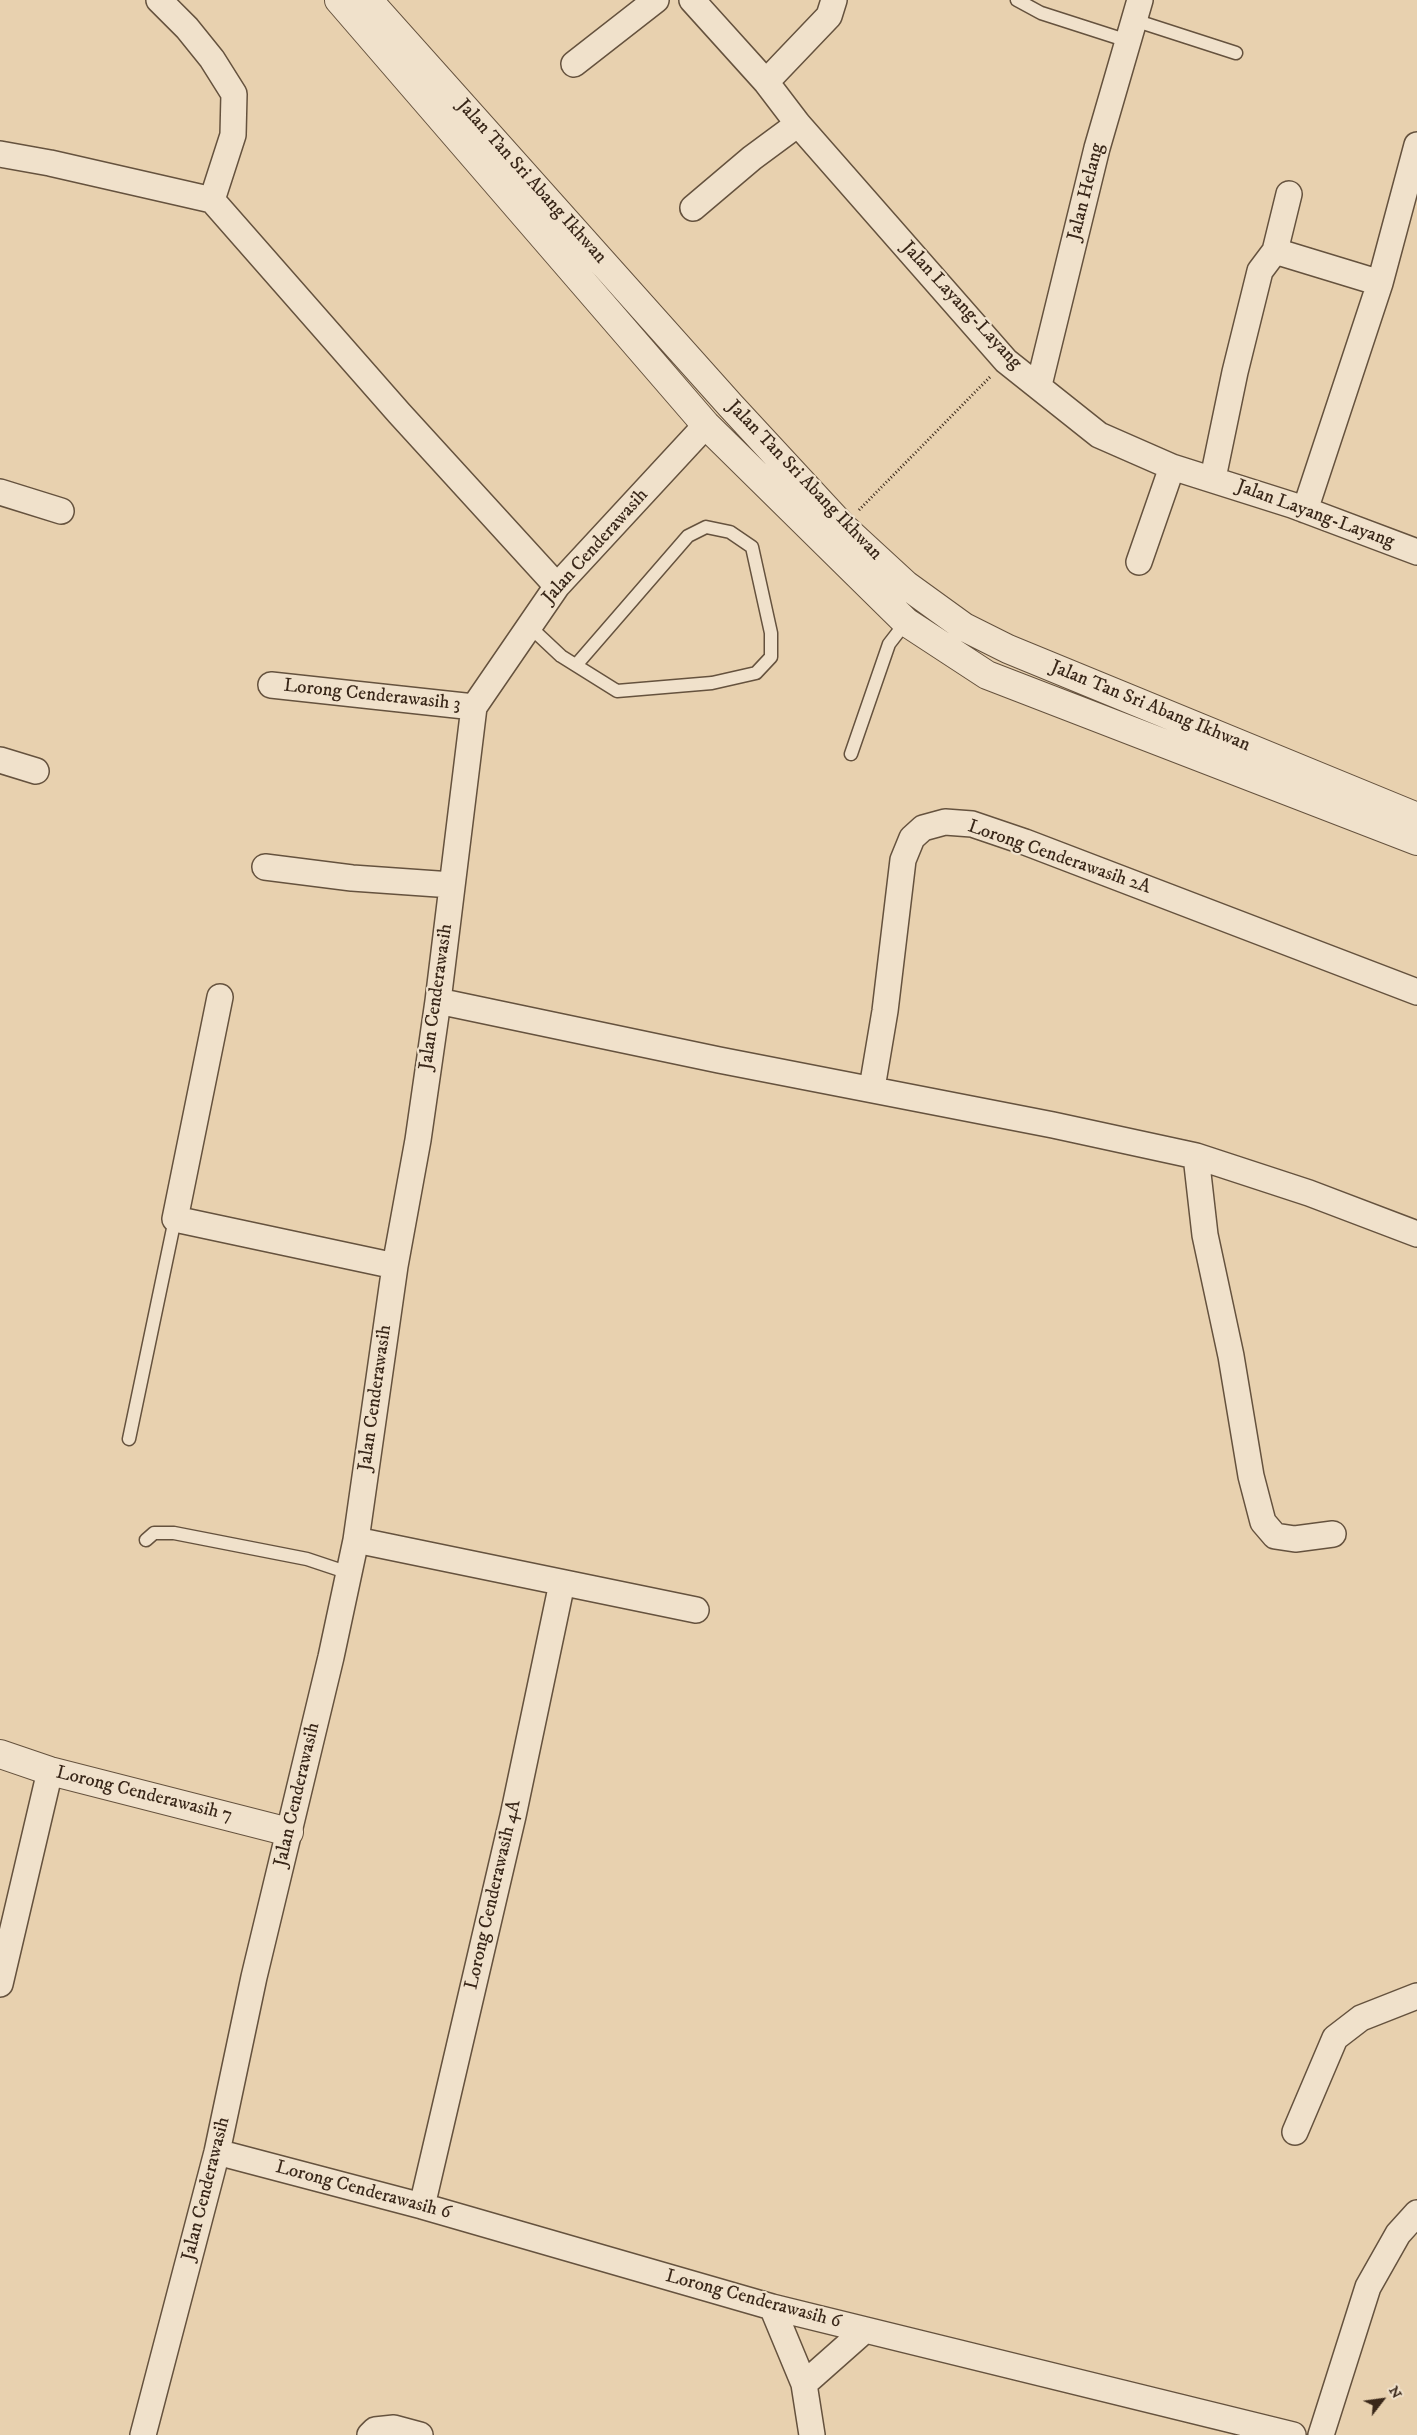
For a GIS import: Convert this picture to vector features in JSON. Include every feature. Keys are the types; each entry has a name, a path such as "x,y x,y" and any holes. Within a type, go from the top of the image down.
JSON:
{"street":[{"path":"160,0 212,59 234,94 233,135 212,200"},
{"name":"Jalan Tan Sri Abang Ikhwan","path":"339,0 706,425 906,622 987,675 1417,840"},
{"name":"Jalan Tan Sri Abang Ikhwan","path":"368,0 731,406 842,527 906,585 964,627 1008,649 1417,817"},
{"path":"574,64 656,0"},
{"name":"Jalan Layang-Layang","path":"692,0 766,82 798,124 1006,360 1099,435 1172,467 1213,478 1306,510 1417,552"},
{"path":"766,82 829,16 834,0"},
{"name":"Jalan Helang","path":"1039,385 1097,148 1134,20"},
{"path":"693,208 752,158 798,124"},
{"path":"1306,510 1380,283 1417,145"},
{"path":"2,160 212,200 399,413 557,586"},
{"path":"1213,478 1235,372 1260,271 1274,252 1289,194"},
{"path":"1274,252 1380,283"},
{"name":"Jalan Cenderawasih","path":"143,2435 217,2152 254,1977 350,1573 395,1266 418,1140 438,1001 474,707 557,586 706,425"},
{"path":"1139,562 1172,467"},
{"path":"0,492 61,511"},
{"name":"Lorong Cenderawasih 3","path":"271,685 474,707"},
{"path":"0,760 36,771"},
{"name":"Lorong Cenderawasih 2A","path":"872,1088 886,1011 903,860 912,838 923,828 945,822 972,824 1025,842 1417,992"},
{"path":"265,867 352,878 452,885"},
{"path":"220,996 174,1219 395,1266"},
{"path":"438,1001 719,1060 872,1088 1196,1156 1309,1194 1417,1234"},
{"path":"1196,1156 1205,1235 1231,1356 1250,1476 1263,1522 1275,1536 1295,1539 1333,1534"},
{"path":"356,1540 696,1610"},
{"name":"Lorong Cenderawasih 4A","path":"422,2206 515,1807 562,1583"},
{"name":"Lorong Cenderawasih 7","path":"0,1754 50,1771 289,1832"},
{"path":"0,1984 50,1771"},
{"path":"1294,2132 1335,2038 1362,2018 1417,1996"},
{"name":"Lorong Cenderawasih 6","path":"217,2152 422,2206 772,2307 1293,2435"},
{"path":"1321,2435 1368,2287 1398,2234 1417,2213"},
{"path":"772,2307 804,2384 812,2435"},
{"path":"804,2384 840,2350 865,2330"},
{"path":"377,2432 394,2428 420,2435"}],"lane":[{"path":"1017,0 1042,13 1134,20 1236,53"},
{"path":"529,626 561,656 577,664 617,691 712,683 756,673 771,657 771,633 752,547 730,532 706,527 688,536 577,664"},
{"path":"851,754 889,644 906,622"},
{"path":"129,1439 174,1219"},
{"path":"146,1540 154,1533 174,1533 307,1559 350,1573"}],"path":[{"path":"842,527 1006,360"}]}
